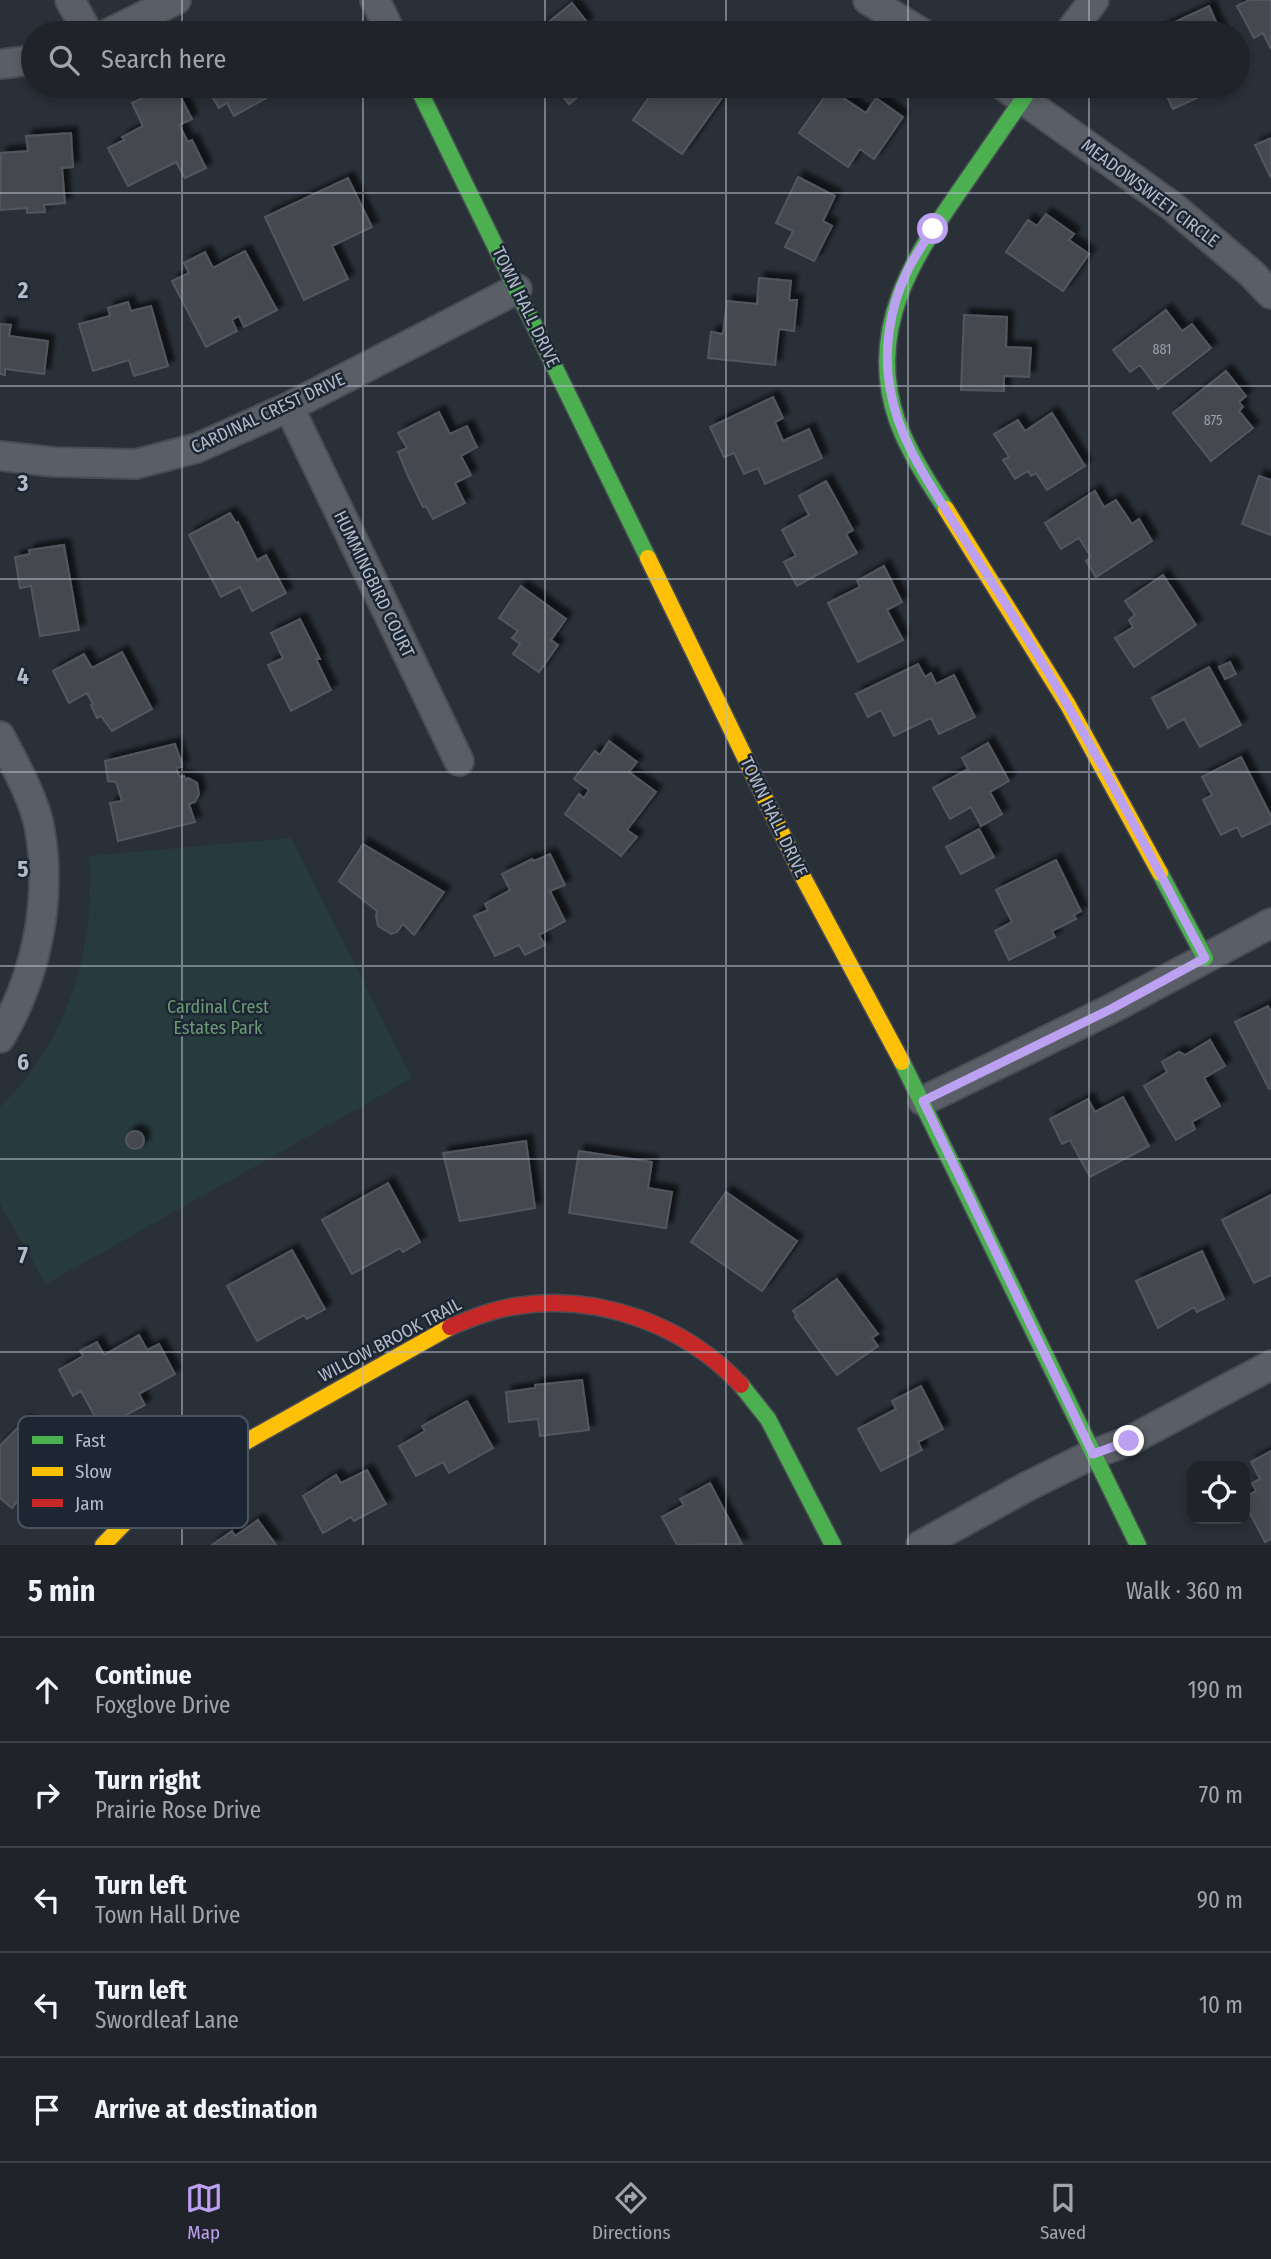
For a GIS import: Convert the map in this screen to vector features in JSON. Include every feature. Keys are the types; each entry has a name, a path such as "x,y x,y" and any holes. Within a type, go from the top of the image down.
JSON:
{"street":[{"path":"70,0 81,21"},
{"path":"134,21 176,0"},
{"path":"375,0 385,21"},
{"path":"869,0 903,21"},
{"path":"1078,21 1094,0"},
{"path":"0,64 21,61"},
{"name":"TOWN HALL DRIVE","path":"423,98 804,879 923,1101 1138,1545"},
{"path":"1015,98 906,274 888,334 887,370 896,417 906,442 1063,697 1205,958"},
{"name":"MEADOWSWEET CIRCLE","path":"1030,98 1172,206 1251,273 1271,294"},
{"name":"CARDINAL CREST DRIVE","path":"0,456 54,462 136,464 197,449 289,407 517,289"},
{"name":"HUMMINGBIRD COURT","path":"289,407 459,761"},
{"path":"0,736 21,776 40,828 44,885 38,945 18,1007 0,1038"},
{"path":"923,1101 1111,1009 1271,923"},
{"name":"WILLOW BROOK TRAIL","path":"248,1440 445,1329 477,1316 518,1306 554,1302 589,1305 627,1313 658,1324 690,1341 741,1384 764,1411 833,1545"},
{"path":"921,1545 1093,1454 1129,1441 1271,1365"},
{"name":"WILLOW BROOK TRAIL","path":"103,1545 120,1528"}],"green space":[{"name":"Cardinal Crest Estates Park","path":"291,838 412,1078 46,1284 0,1204 0,1107 24,1081 44,1053 73,991 88,925 89,856"}],"building":[{"path":"1249,0 1271,0 1271,49 1263,33 1254,38 1250,30 1250,21 1245,21 1237,6"},
{"path":"572,3 586,21 550,21"},
{"path":"1209,6 1216,21 1177,21"},
{"path":"142,98 181,98 192,119 179,125 188,142 192,140 206,168 185,178 176,162 128,186 108,148 143,126 132,103"},
{"path":"213,98 266,98 234,116 227,103 219,108"},
{"path":"564,98 576,98 569,104"},
{"path":"649,98 722,98 682,154 633,120"},
{"path":"824,98 844,98 866,113 876,98 903,117 874,159 860,149 848,167 799,133"},
{"path":"1168,98 1197,98 1173,109"},
{"path":"71,133 73,167 62,168 65,203 44,205 45,212 27,213 27,208 0,210 1,153 28,151 26,136"},
{"path":"1271,138 1271,178 1255,145"},
{"path":"798,177 835,196 823,221 832,226 814,261 785,247 793,231 776,223"},
{"path":"348,178 372,227 332,246 348,279 304,300 265,217"},
{"path":"1046,214 1074,234 1069,240 1089,254 1063,291 1006,252 1028,220 1037,226"},
{"path":"245,251 277,310 244,327 239,316 232,320 237,331 206,347 172,281 189,273 184,263 205,252 213,268"},
{"path":"759,278 791,281 789,300 797,300 794,331 779,329 775,365 708,358 711,332 723,334 727,301 757,304"},
{"path":"128,302 131,311 151,306 168,366 134,376 129,360 93,371 79,324 110,316 108,308"},
{"path":"1166,310 1182,331 1192,324 1211,348 1158,389 1140,365 1130,372 1113,350"},
{"path":"964,315 1007,317 1006,347 1031,348 1029,377 1004,376 1004,391 961,390"},
{"path":"0,324 11,325 9,336 48,341 44,374 5,369 5,375 0,374"},
{"path":"1226,371 1246,396 1239,402 1243,407 1239,411 1253,428 1211,461 1173,413"},
{"path":"773,397 783,418 775,422 783,441 809,429 822,458 765,484 758,468 744,474 734,453 724,457 710,427"},
{"path":"439,412 450,434 467,426 477,447 461,456 471,475 455,483 465,503 433,519 426,506 423,507 398,452 407,448 398,433"},
{"path":"1052,413 1085,466 1047,490 1036,473 1031,476 1028,471 1015,479 1003,460 1009,457 994,434 1018,420 1025,431"},
{"path":"1259,476 1271,480 1271,535 1242,524"},
{"path":"826,481 853,530 846,534 857,553 797,586 784,562 796,556 782,530 809,515 799,496"},
{"path":"1095,491 1104,507 1116,500 1132,524 1139,519 1152,541 1096,577 1086,561 1091,557 1079,538 1061,549 1045,523"},
{"path":"230,513 236,523 238,522 257,560 266,555 286,593 252,611 240,587 221,597 189,535"},
{"path":"64,545 79,630 40,636 31,586 20,588 15,557 30,554 29,550"},
{"path":"884,566 902,602 887,610 903,640 858,662 828,603 860,587 857,581"},
{"path":"1163,575 1196,625 1134,667 1115,638 1133,627 1129,620 1135,615 1125,601"},
{"path":"521,586 566,619 551,640 558,645 539,672 513,654 520,644 512,638 518,631 499,618"},
{"path":"300,619 320,659 316,659 331,690 291,711 268,665 283,658 271,633"},
{"path":"122,652 152,709 112,731 101,716 97,718 87,693 69,703 53,671 84,654 92,668"},
{"path":"1230,662 1236,674 1225,679 1219,667"},
{"path":"918,664 925,677 931,673 936,684 954,675 975,717 939,734 931,718 894,736 881,710 868,717 856,694"},
{"path":"1209,667 1241,725 1200,747 1184,719 1168,728 1152,698"},
{"path":"609,741 637,762 629,772 656,792 627,830 637,837 621,856 565,814 579,794 584,798 589,790 574,779 595,751 600,755"},
{"path":"988,743 1009,781 990,792 1002,814 981,826 971,807 950,819 933,788 968,769 962,758"},
{"path":"175,744 182,764 182,767 176,768 180,777 184,776 186,780 188,778 197,783 199,794 195,802 189,804 195,822 118,841 110,803 122,801 116,782 108,781 105,761"},
{"path":"1241,757 1271,816 1271,823 1242,837 1237,827 1221,835 1203,800 1212,795 1202,777"},
{"path":"979,829 994,857 961,874 946,847"},
{"path":"363,844 444,892 414,935 403,924 397,932 391,934 378,926 377,911 339,881"},
{"path":"550,854 565,885 550,891 565,921 539,935 545,945 525,955 519,945 495,956 474,916 488,910 485,904 510,890 502,874 532,859 534,861"},
{"path":"1056,860 1081,911 1074,915 1076,919 1052,931 1055,937 1009,960 995,931 1012,922 996,890"},
{"path":"1268,1006 1271,1012 1269,1089 1235,1022"},
{"path":"1210,1040 1225,1066 1204,1078 1220,1106 1192,1122 1195,1129 1176,1140 1144,1086 1167,1072 1162,1062 1179,1052 1185,1055"},
{"path":"1123,1097 1149,1146 1090,1177 1070,1140 1062,1144 1050,1119 1088,1099 1095,1112"},
{"path":"135,1131 141,1134 144,1140 141,1146 135,1149 129,1146 126,1140 129,1134"},
{"path":"526,1141 535,1208 460,1221 443,1153"},
{"path":"579,1151 652,1162 648,1188 672,1192 666,1228 569,1213"},
{"path":"388,1183 420,1242 403,1252 400,1248 352,1274 322,1220"},
{"path":"726,1192 797,1241 762,1291 691,1242"},
{"path":"1271,1195 1271,1275 1254,1283 1222,1220"},
{"path":"292,1250 325,1309 307,1319 304,1315 257,1341 227,1286"},
{"path":"1202,1251 1224,1299 1197,1312 1194,1307 1158,1328 1136,1281"},
{"path":"837,1279 878,1334 872,1338 878,1346 837,1375 793,1311"},
{"path":"139,1335 147,1350 159,1344 175,1374 139,1394 145,1405 124,1416 95,1416 81,1391 73,1396 59,1370 83,1356 80,1351 97,1342 104,1355"},
{"path":"582,1380 589,1430 540,1436 538,1419 509,1422 506,1392 535,1388 535,1385"},
{"path":"921,1386 943,1429 918,1442 922,1450 881,1471 858,1429 896,1409 892,1401"},
{"path":"467,1401 493,1448 449,1473 443,1462 416,1476 399,1446 425,1431 422,1426"},
{"path":"18,1427 18,1500 12,1508 0,1498 0,1446"},
{"path":"1271,1451 1271,1539 1265,1542 1250,1514 1250,1494 1256,1491 1252,1483 1260,1479 1251,1462"},
{"path":"367,1470 386,1504 354,1521 351,1517 323,1533 303,1496 336,1475 341,1483"},
{"path":"710,1483 742,1544 677,1545 662,1517 684,1505 680,1499"},
{"path":"258,1520 276,1545 212,1545 232,1531 235,1536"}],"traffic: fast":[{"path":"423,98 648,558"},
{"path":"946,509 918,466 897,420 889,386 887,354 891,324 900,294 929,237 1024,98"},
{"path":"1160,873 1205,958"},
{"path":"902,1062 1138,1545"},
{"path":"741,1385 768,1419 833,1545"}],"traffic: slow":[{"path":"946,509 1068,705 1160,873"},
{"path":"648,558 804,879 902,1062"},
{"path":"248,1441 450,1327"},
{"path":"103,1545 120,1528"}],"traffic: jam":[{"path":"450,1327 517,1306 579,1304 609,1309 667,1330 719,1364 741,1385"}],"route":[{"path":"933,229 906,274 888,334 887,370 896,417 906,442 933,489 1049,673 1104,769 1205,958 1111,1009 923,1101 1093,1454 1129,1441"}]}
